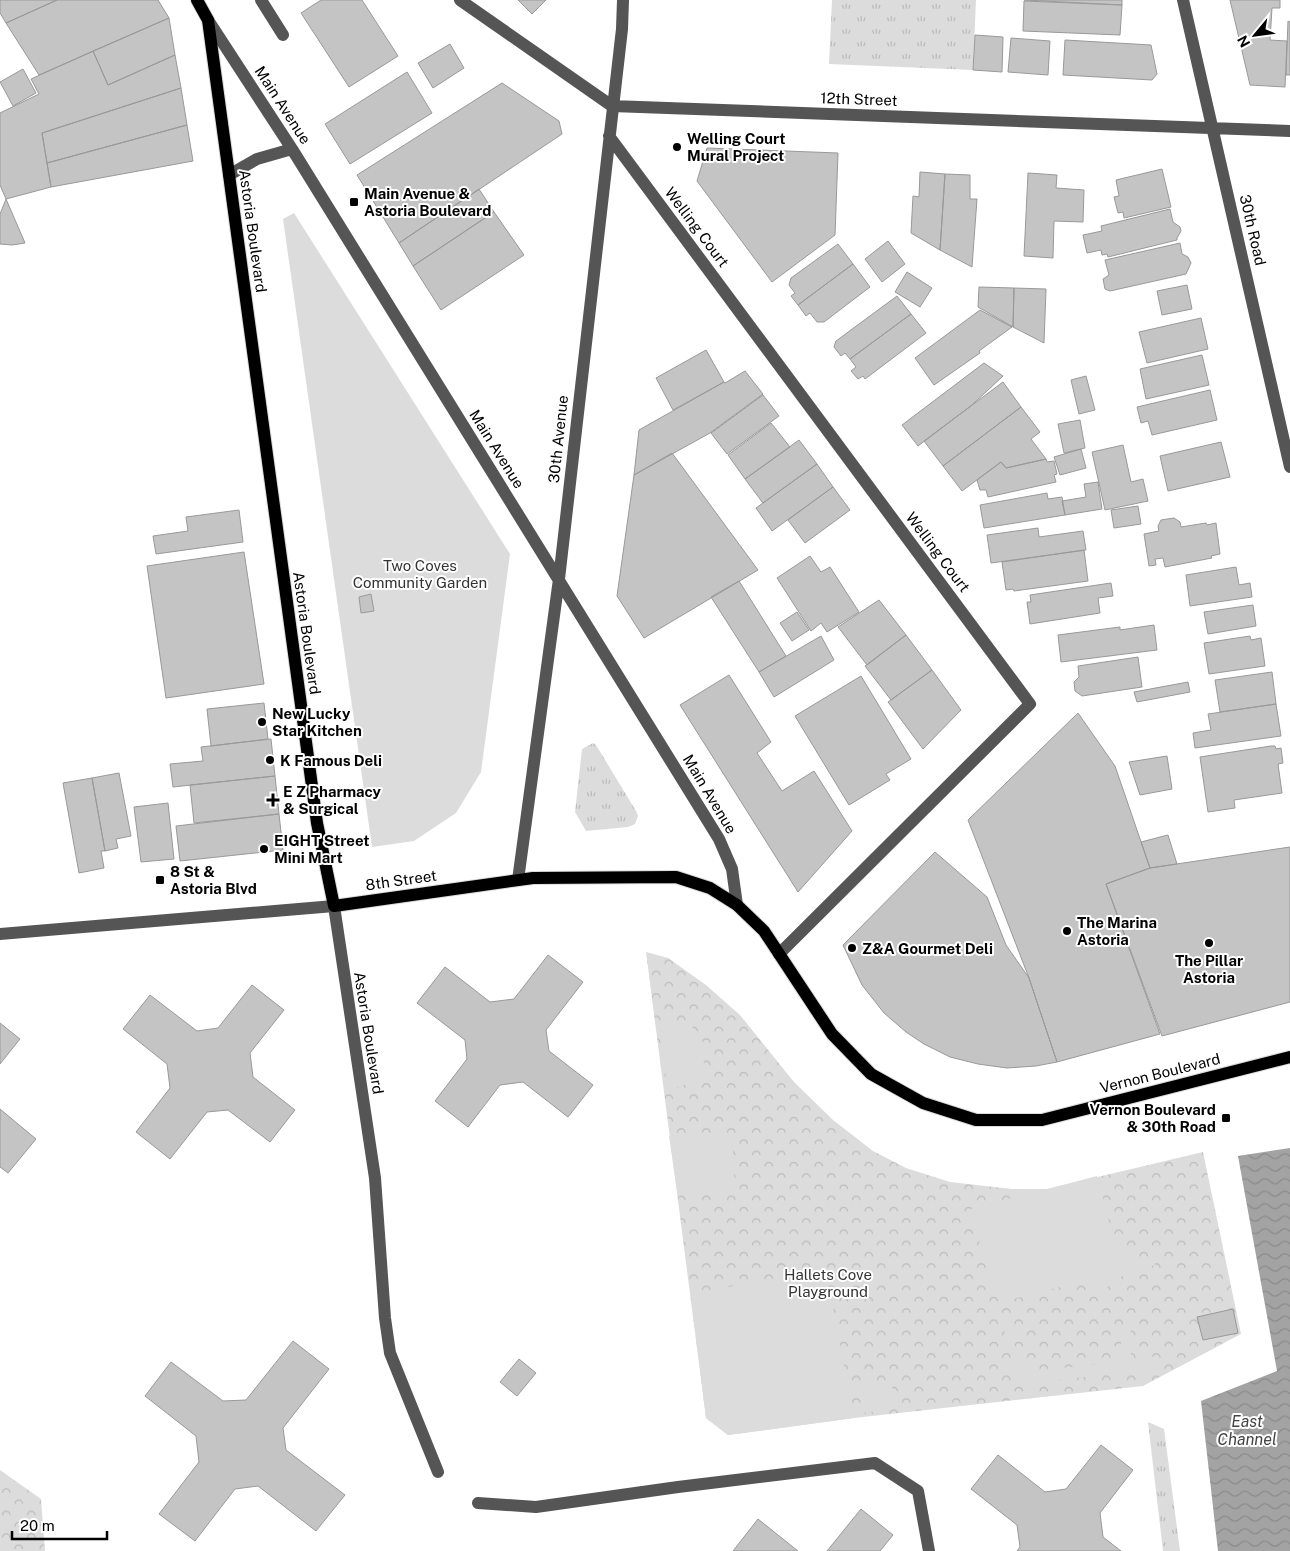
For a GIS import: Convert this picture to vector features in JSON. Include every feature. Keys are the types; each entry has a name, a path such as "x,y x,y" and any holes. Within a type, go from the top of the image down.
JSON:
{"main road":[{"name":"Astoria Boulevard","path":"197,0 208,20 317,823 334,906"},
{"name":"8th Street","path":"334,906 534,878 676,877 710,888 737,905 764,931 779,954"},
{"name":"Vernon Boulevard","path":"779,954 832,1034 871,1074 923,1103 976,1120 1042,1120 1290,1057"}],"street":[{"path":"261,0 283,35"},
{"path":"460,0 612,106"},
{"name":"30th Avenue","path":"518,880 559,579 622,29 623,0"},
{"name":"30th Road","path":"1183,0 1290,467"},
{"name":"Main Avenue","path":"208,20 292,149 719,839 732,869 737,905"},
{"name":"12th Street","path":"612,106 1290,131"},
{"name":"Welling Court","path":"609,136 1030,704 779,954"},
{"path":"229,175 257,159 292,149"},
{"name":"8th Street","path":"0,934 334,906"},
{"name":"Astoria Boulevard","path":"334,906 375,1178 385,1318 390,1353 438,1472"},
{"path":"478,1503 536,1507 688,1486 875,1464 918,1491 929,1551"}],"green space":[{"path":"832,0 976,0 973,70 829,64"},
{"name":"Two Coves Community Garden","path":"294,213 510,554 481,772 456,813 414,841 372,847 283,219"},
{"path":"593,743 636,811 638,816 635,824 628,827 586,831 575,812 582,749"},
{"name":"Hallets Cove Playground","path":"646,952 668,958 706,985 740,1015 794,1082 833,1120 873,1151 906,1168 950,1182 1012,1189 1047,1189 1203,1152 1241,1334 1143,1386 854,1418 728,1435 706,1418"},
{"path":"658,1021 688,1024 697,1033 707,1049 701,1075 686,1084 668,1091"},
{"path":"732,1133 735,1191 677,1191 669,1136"},
{"path":"1097,1176 1116,1247 1132,1258 1154,1257 1155,1265 1117,1278 1101,1293 1076,1283 1001,1302 1000,1296 994,1297 971,1209"},
{"path":"789,1276 831,1297 854,1418 728,1435 706,1418 691,1294"},
{"path":"1014,1321 1012,1338 1020,1361 1037,1371 1124,1361 1121,1344 1123,1328 1131,1329 1128,1345 1133,1360 1156,1356 1163,1359 1164,1365 1152,1370 1018,1384 1003,1325"},
{"path":"889,1381 902,1408 861,1413 863,1385"},
{"path":"1148,1422 1164,1429 1180,1551 1163,1551"},
{"path":"0,1470 41,1499 45,1551 0,1551"}],"water":[{"name":"East Channel","path":"1290,1148 1290,1551 1218,1551 1201,1401 1277,1371 1238,1156"}],"building":[{"path":"0,0 57,0 6,23 0,13"},
{"path":"57,0 158,0 169,18 39,75 6,23"},
{"path":"321,0 362,0 398,56 349,87 301,13"},
{"path":"518,0 546,0 532,14"},
{"path":"1024,0 1122,0 1122,5"},
{"path":"1230,0 1280,0 1280,8 1272,8 1270,40 1287,41 1285,87 1250,85"},
{"path":"1024,1 1122,5 1120,35 1023,31"},
{"path":"169,18 175,55 108,85 93,51"},
{"path":"1288,21 1290,22 1290,75 1286,75"},
{"path":"975,35 1003,37 1002,72 973,70"},
{"path":"1011,38 1050,41 1048,75 1008,72"},
{"path":"1065,40 1151,45 1157,74 1152,80 1063,75"},
{"path":"450,44 464,68 433,88 418,63"},
{"path":"93,51 108,85 175,55 181,88 42,133 51,187 6,199 0,185 0,113 39,94 31,79"},
{"path":"23,69 36,93 13,106 0,82"},
{"path":"407,72 432,113 350,164 325,124"},
{"path":"502,83 559,121 562,134 399,243 357,175"},
{"path":"181,88 187,125 47,163 42,133"},
{"path":"187,125 193,161 51,187 47,163"},
{"path":"707,148 838,153 835,235 772,282 697,181"},
{"path":"1162,169 1171,207 1124,218 1123,212 1118,213 1114,197 1119,196 1116,180"},
{"path":"920,172 945,174 940,250 911,233 913,196 919,197"},
{"path":"1028,173 1057,175 1056,188 1084,190 1083,222 1054,221 1053,258 1024,256"},
{"path":"945,174 970,175 970,199 977,199 972,267 940,250"},
{"path":"479,189 494,212 413,266 399,243"},
{"path":"6,199 25,243 0,244 0,214"},
{"path":"1170,209 1173,222 1180,227 1181,231 1177,240 1108,257 1107,254 1102,255 1101,250 1087,253 1083,235 1102,231 1101,226"},
{"path":"494,212 524,255 441,310 413,266"},
{"path":"888,241 905,264 882,282 865,259"},
{"path":"1180,243 1182,254 1188,257 1191,263 1186,274 1110,291 1105,289 1103,279 1109,275 1105,260"},
{"path":"838,244 853,264 798,305 791,296 795,293 789,285 791,278"},
{"path":"853,264 870,287 824,322 817,322 810,313 806,316 798,305"},
{"path":"907,272 932,288 920,307 895,292"},
{"path":"1187,285 1192,309 1162,315 1157,291"},
{"path":"979,287 1014,288 1013,327 978,307"},
{"path":"1014,288 1046,289 1044,343 1013,327"},
{"path":"897,296 911,314 850,359 845,353 841,356 834,347 836,341"},
{"path":"980,310 1012,327 979,351 980,353 934,385 915,358"},
{"path":"911,314 926,333 865,379 863,376 858,379 851,371 856,367 850,359"},
{"path":"1201,318 1208,349 1147,363 1139,332"},
{"path":"706,350 724,382 673,410 656,378"},
{"path":"1202,355 1209,385 1146,399 1140,369"},
{"path":"984,363 1003,376 972,405 918,446 902,425"},
{"path":"745,371 763,394 710,433 634,475 639,430"},
{"path":"1086,376 1095,410 1079,414 1071,380"},
{"path":"1003,382 1021,407 943,466 924,441"},
{"path":"1210,390 1217,420 1152,435 1148,421 1141,423 1137,407"},
{"path":"763,395 779,416 727,454 711,433"},
{"path":"1021,407 1040,432 1031,439 1046,459 1006,468 1001,462 962,491 943,466"},
{"path":"1080,420 1085,448 1064,453 1058,424"},
{"path":"771,423 790,447 745,479 728,455"},
{"path":"799,440 817,464 763,503 745,479"},
{"path":"1221,442 1230,477 1168,491 1160,456"},
{"path":"1123,445 1131,482 1143,479 1148,501 1105,510 1092,452"},
{"path":"1081,449 1086,468 1060,475 1054,457"},
{"path":"672,453 758,570 644,638 617,596 634,475"},
{"path":"1046,459 1047,462 1054,461 1057,474 1054,475 1056,482 988,497 986,490 980,490 977,480 1001,462 1006,468"},
{"path":"817,464 833,487 772,531 756,508"},
{"path":"1098,482 1102,509 1065,515 1062,501 1086,497 1084,484"},
{"path":"833,487 850,510 805,543 788,520"},
{"path":"1047,493 1048,499 1062,497 1065,515 984,528 980,505"},
{"path":"1138,506 1141,524 1114,528 1111,510"},
{"path":"239,510 243,542 156,554 153,536 188,531 186,517"},
{"path":"1174,518 1180,522 1181,527 1216,523 1220,554 1211,556 1212,558 1165,567 1163,558 1155,559 1156,565 1149,566 1144,534 1159,531 1158,526 1161,520"},
{"path":"1038,528 1039,537 1083,531 1086,550 991,563 987,535"},
{"path":"1084,550 1088,581 1014,591 1013,589 1006,590 1002,562"},
{"path":"244,552 264,684 166,698 147,566"},
{"path":"810,556 821,572 830,567 859,612 827,632 821,623 811,631 777,578"},
{"path":"1236,567 1239,585 1250,583 1252,597 1190,606 1186,575"},
{"path":"739,581 786,656 759,672 711,597"},
{"path":"1111,583 1113,596 1098,598 1100,613 1030,624 1027,602 1031,602 1030,595"},
{"path":"371,594 374,611 361,613 359,597"},
{"path":"879,600 906,635 867,665 838,627"},
{"path":"1253,605 1256,626 1208,634 1204,612"},
{"path":"797,612 809,630 792,641 780,623"},
{"path":"1154,625 1157,650 1061,662 1058,635 1120,627 1120,630"},
{"path":"906,635 932,670 891,700 865,666"},
{"path":"821,636 834,660 774,697 759,672"},
{"path":"1250,636 1251,640 1261,638 1265,666 1209,674 1204,643"},
{"path":"1138,657 1142,687 1082,696 1075,691 1074,682 1079,677 1078,666"},
{"path":"932,670 961,710 923,749 888,702"},
{"path":"1272,672 1276,704 1220,712 1215,680"},
{"path":"729,675 771,742 757,753 782,791 814,771 852,831 798,892 680,705"},
{"path":"861,676 911,759 886,774 890,780 849,805 795,716"},
{"path":"1188,682 1190,692 1137,702 1134,692"},
{"path":"264,703 268,739 211,746 207,709"},
{"path":"1276,704 1281,736 1195,748 1193,733 1211,730 1208,714"},
{"name":"The Marina Astoria","path":"1078,713 1115,766 1150,868 1106,884 1160,1034 1057,1062 1029,978 968,820"},
{"path":"271,739 275,776 173,787 170,764 203,761 201,747"},
{"path":"1275,746 1276,749 1281,748 1283,763 1278,764 1282,793 1234,800 1235,808 1208,812 1200,757"},
{"path":"1167,756 1172,789 1140,795 1129,762"},
{"path":"119,773 131,836 116,839 118,848 105,851 92,778"},
{"path":"275,776 279,814 194,823 190,785"},
{"path":"92,778 105,851 101,851 104,868 79,873 63,783"},
{"path":"168,803 174,859 141,862 134,807"},
{"path":"279,814 283,850 180,861 176,826"},
{"path":"1168,835 1177,864 1150,868 1141,842"},
{"name":"The Pillar Astoria","path":"1290,847 1290,1002 1162,1036 1106,884 1150,868"},
{"path":"935,852 987,897 1006,945 1029,978 1057,1062 1007,1068 978,1064 950,1057 924,1044 906,1032 884,1013 862,985 843,945"},
{"path":"548,955 583,982 546,1030 549,1051 593,1085 568,1117 523,1082 500,1085 468,1127 435,1101 467,1059 465,1040 417,1003 445,967 490,1002 514,999"},
{"path":"252,985 284,1010 250,1053 253,1077 295,1110 270,1142 228,1110 207,1112 170,1159 136,1132 170,1088 167,1064 123,1029 150,995 197,1031 218,1028"},
{"path":"0,1023 20,1039 0,1064"},
{"path":"0,1109 36,1139 8,1173 0,1167"},
{"path":"1233,1309 1238,1333 1203,1340 1197,1317"},
{"path":"293,1341 329,1369 283,1428 286,1450 345,1495 316,1531 258,1486 235,1489 195,1541 159,1514 199,1462 196,1436 145,1396 171,1362 223,1401 246,1400"},
{"path":"519,1359 536,1373 517,1396 500,1382"},
{"path":"1101,1445 1133,1470 1100,1513 1103,1537 1121,1551 1017,1551 1020,1547 1017,1525 971,1489 998,1455 1045,1492 1066,1489"},
{"path":"861,1509 893,1535 880,1551 827,1551"},
{"path":"758,1519 798,1551 733,1551"}],"place":[{"name":"Welling Court Mural Project","path":"677,147"},
{"name":"Main Avenue & Astoria Boulevard","path":"354,202"},
{"name":"New Lucky Star Kitchen","path":"262,722"},
{"name":"K Famous Deli","path":"270,760"},
{"name":"E Z Pharmacy & Surgical","path":"273,800"},
{"name":"EIGHT Street Mini Mart","path":"264,849"},
{"name":"8 St & Astoria Blvd","path":"160,880"},
{"name":"The Marina Astoria","path":"1067,931"},
{"name":"The Pillar Astoria","path":"1209,943"},
{"name":"Z&A Gourmet Deli","path":"852,948"},
{"name":"Vernon Boulevard & 30th Road","path":"1226,1118"}]}
